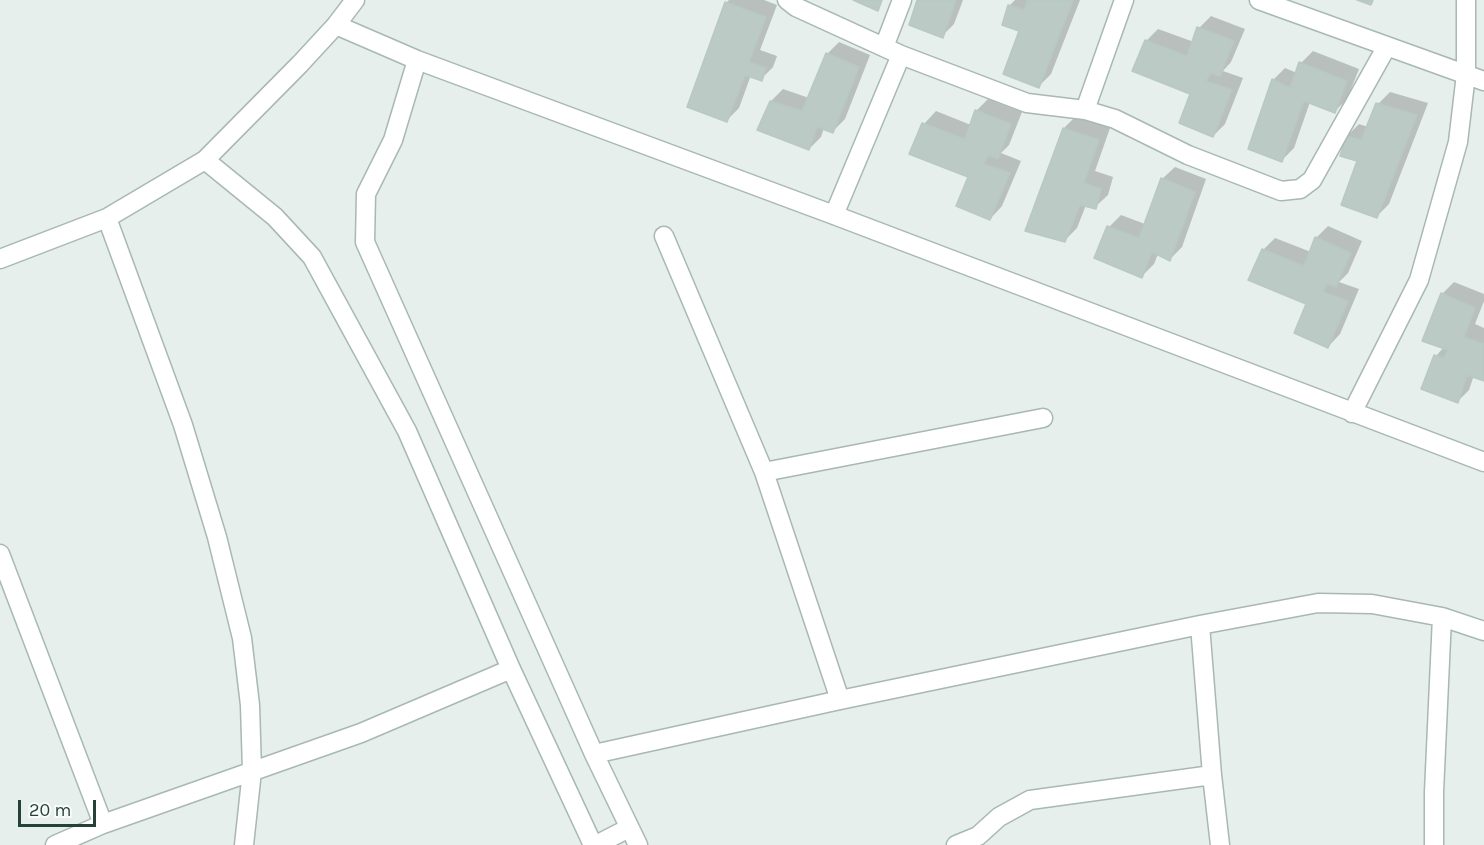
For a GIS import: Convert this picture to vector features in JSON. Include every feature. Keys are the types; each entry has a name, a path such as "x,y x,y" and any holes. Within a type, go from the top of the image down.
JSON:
{"street":[{"path":"0,259 107,218 205,160 300,64 336,25 355,0"},
{"path":"787,0 901,55 1027,103 1085,110 1115,118 1188,155 1281,191 1300,189 1312,180 1387,46"},
{"path":"884,47 902,0"},
{"path":"1085,110 1124,0"},
{"path":"1259,0 1484,81"},
{"path":"1352,413 1419,280 1458,142 1466,74 1466,0"},
{"path":"336,25 417,60 834,215 1484,462"},
{"path":"834,215 901,55"},
{"path":"417,60 393,140 366,194 364,242 594,754 638,845"},
{"path":"205,160 275,217 312,257 407,431 511,669 594,845 629,828"},
{"path":"107,218 183,425 217,537 242,638 250,705 252,771 244,845"},
{"path":"664,236 764,472 840,700"},
{"path":"764,472 1043,418"},
{"path":"0,554 103,824"},
{"path":"594,754 840,700 1200,625 1318,603 1372,604 1442,617 1484,631"},
{"path":"1434,845 1434,792 1442,617"},
{"path":"1200,625 1220,845"},
{"path":"55,845 103,824 361,733 511,669"},
{"path":"956,845 978,836 999,817 1030,800 1212,775"}],"building":[{"path":"853,0 882,0 878,11"},
{"path":"917,0 956,0 943,38 909,25"},
{"path":"1028,0 1073,0 1039,88 1003,74 1019,31 1002,25 1008,5 1024,10"},
{"path":"1357,0 1373,0 1371,5"},
{"path":"725,2 766,17 749,62 766,68 762,81 745,75 727,122 687,107"},
{"path":"1197,27 1234,41 1220,76 1211,73 1206,81 1232,90 1213,137 1179,123 1190,94 1132,71 1145,40 1187,56"},
{"path":"826,53 859,67 833,133 817,127 809,150 757,130 770,101 802,111"},
{"path":"1299,62 1347,81 1335,113 1304,101 1282,162 1248,149 1272,79 1290,88"},
{"path":"1376,103 1417,115 1377,218 1341,205 1357,161 1340,156 1346,136 1361,140"},
{"path":"975,110 1011,124 998,159 988,155 984,164 1010,173 990,220 956,206 968,177 909,154 922,123 965,139"},
{"path":"1063,128 1099,140 1084,183 1101,189 1096,209 1080,205 1065,242 1025,231"},
{"path":"1161,178 1195,192 1170,261 1152,252 1142,278 1094,258 1107,226 1139,238"},
{"path":"1315,237 1351,253 1336,287 1327,283 1323,292 1348,301 1328,348 1294,333 1306,304 1248,280 1262,249 1304,266"},
{"path":"1441,293 1475,308 1464,337 1484,344 1484,381 1467,375 1458,403 1421,389 1434,355 1444,358 1448,350 1422,341"}]}
